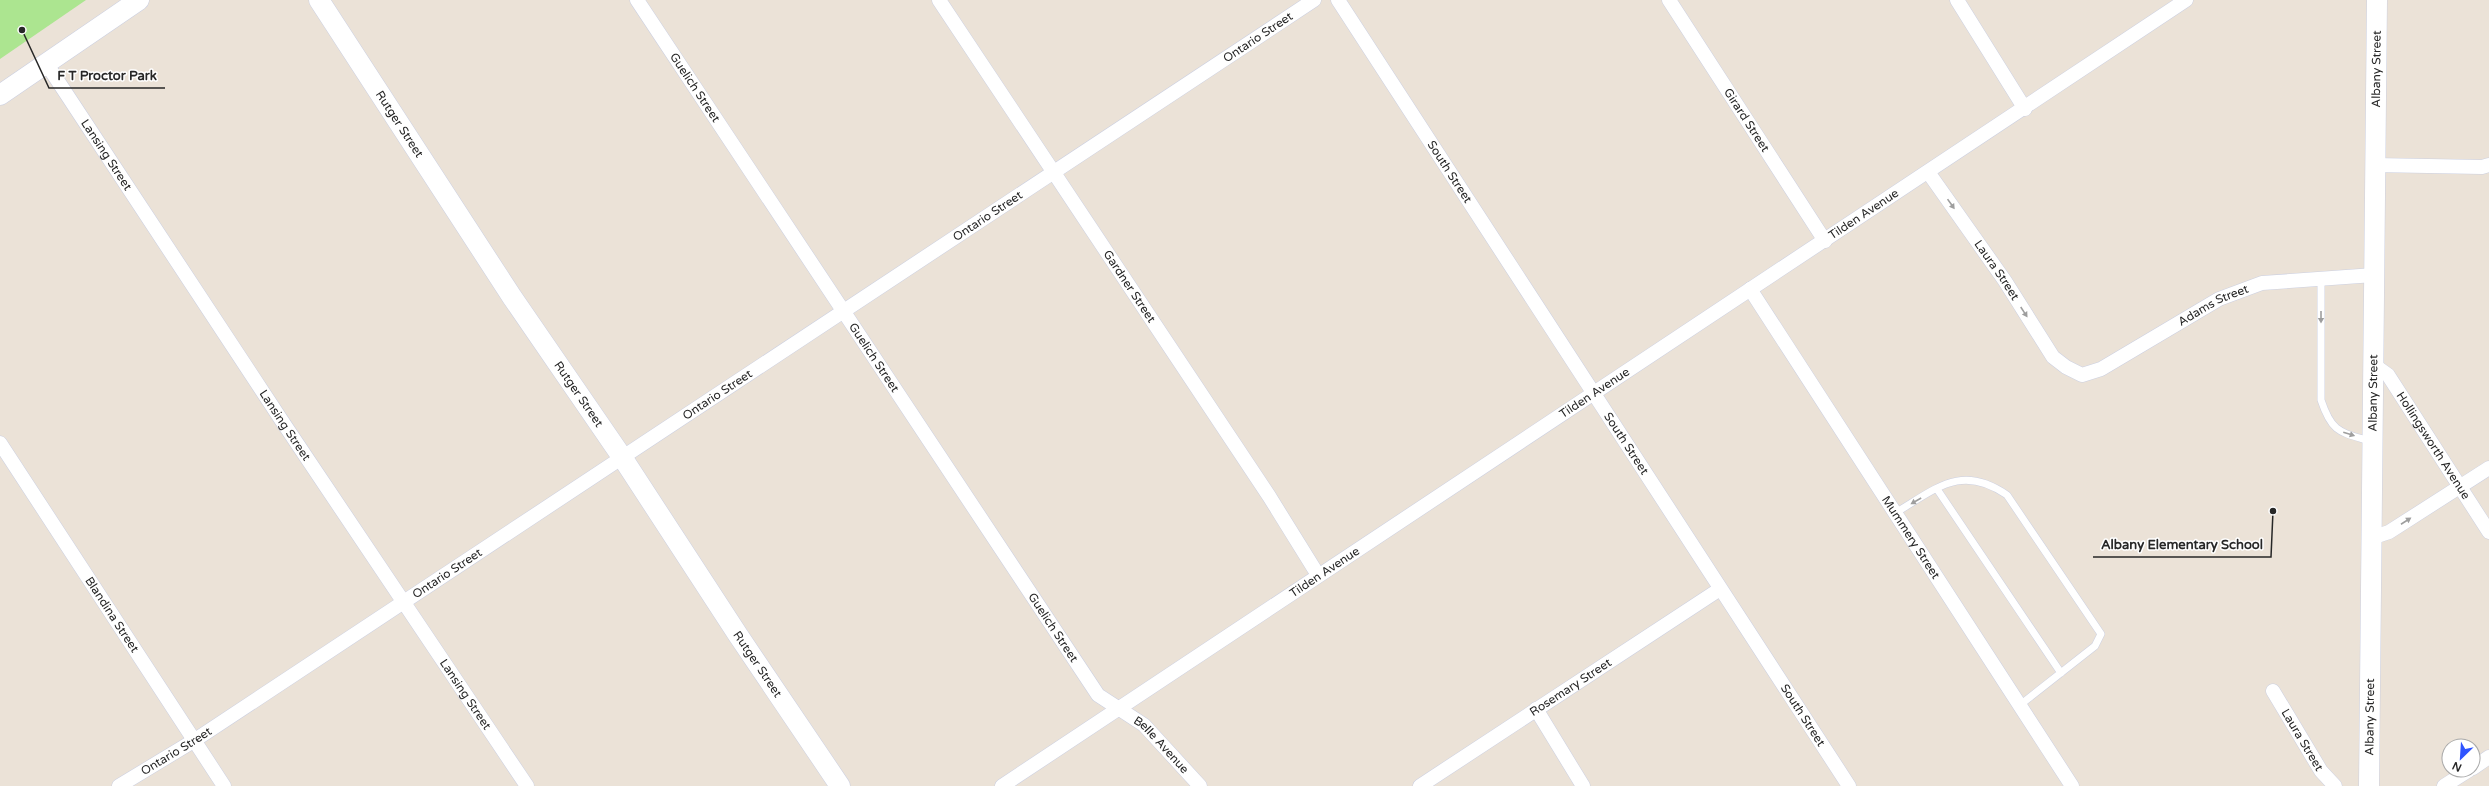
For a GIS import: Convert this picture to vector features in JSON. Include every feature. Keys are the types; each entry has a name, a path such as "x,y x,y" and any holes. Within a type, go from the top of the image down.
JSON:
{"street":[{"path":"0,95 139,0"},
{"name":"Rutger Street","path":"319,0 517,303 622,457 738,635 840,786"},
{"name":"Guelich Street","path":"637,0 1098,695 1117,709"},
{"name":"Gardner Street","path":"939,0 1269,496 1318,575"},
{"name":"Ontario Street","path":"119,786 195,740 1314,0"},
{"name":"South Street","path":"1338,0 1595,392 1720,589 1849,786"},
{"name":"Girard Street","path":"1669,0 1825,240"},
{"path":"1957,0 2025,109"},
{"name":"Tilden Avenue","path":"1002,786 1750,289 2025,109 2186,0"},
{"name":"Albany Street","path":"2369,786 2374,365 2374,165 2377,0"},
{"name":"Lansing Street","path":"46,63 278,414 405,601 527,786"},
{"path":"2374,165 2482,167 2489,165"},
{"name":"Laura Street","path":"1928,172 2005,281 2053,357 2066,368"},
{"name":"Adams Street","path":"2066,368 2082,374 2101,368 2220,299 2262,283 2374,275"},
{"name":"Mummery Street","path":"1750,289 2072,786"},
{"name":"Hollingsworth Avenue","path":"2374,365 2388,375 2489,532"},
{"name":"Blandina Street","path":"0,443 224,786"},
{"path":"2371,538 2389,532 2489,468"},
{"name":"Rosemary Street","path":"1420,786 1720,589"},
{"name":"Laura Street","path":"2273,691 2320,771 2336,786"},
{"name":"Belle Avenue","path":"1117,709 1144,726 1200,786"},
{"path":"1536,709 1583,786"},
{"path":"2444,786 2456,778"}],"lane":[{"path":"2321,278 2322,400 2325,413 2327,419 2340,432 2372,442"},
{"path":"1895,513 1951,481 1974,479 1996,488 2007,495 2101,634 2095,646 2020,705"},
{"path":"1937,489 2061,673"}],"green space":[{"path":"0,0 86,0 0,59"}],"place":[{"name":"F T Proctor Park","path":"22,30"},
{"name":"Albany Elementary School","path":"2273,511"}]}
